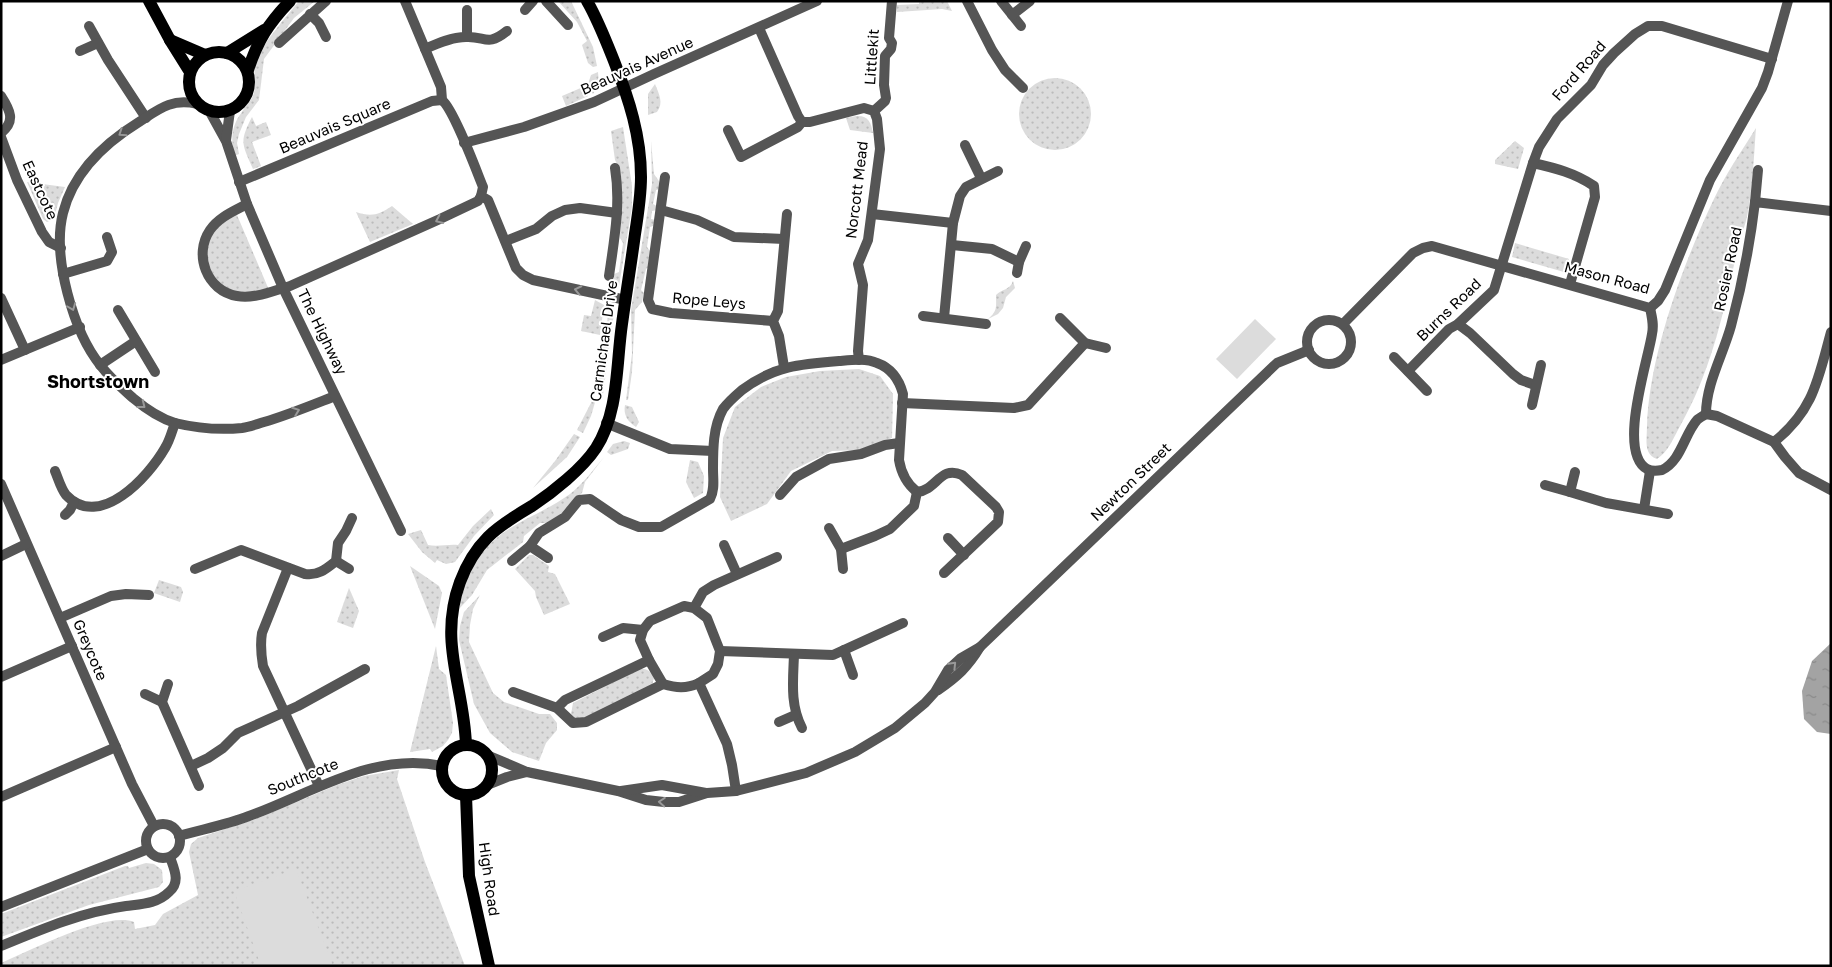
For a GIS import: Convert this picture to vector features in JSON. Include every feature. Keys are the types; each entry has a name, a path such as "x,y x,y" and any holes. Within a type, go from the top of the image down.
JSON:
{"main road":[{"path":"149,1 190,72"},
{"path":"227,53 264,30 290,1"},
{"name":"Carmichael Drive","path":"466,744 453,661 450,625 463,575 476,551 488,537 501,525 534,504 579,467 596,447 616,391 616,372 639,205 641,177 637,135 631,106 587,1"},
{"path":"248,70 264,30"},
{"path":"170,40 205,55"},
{"path":"220,52 227,53 236,57 248,70 249,90 245,99 230,111 210,112 197,104 188,88 190,72 196,62 205,55 220,52"},
{"path":"466,744 479,748 487,755 492,764 487,785 474,794 466,795 457,794 450,789 442,775 442,766 447,754 452,749 466,744"},
{"name":"High Road","path":"466,795 470,876 489,966"}],"street":[{"path":"279,43 326,1"},
{"path":"247,204 218,221 210,231 205,244 203,258 205,272 212,283 236,296 266,294 283,288 440,220 478,201 483,187 447,104 442,100 441,87 405,1"},
{"path":"525,10 533,1"},
{"path":"546,1 568,25"},
{"name":"Beauvais Avenue","path":"464,143 566,113 625,89 654,74 817,1"},
{"name":"Littlekit","path":"874,111 886,98 884,85 885,56 891,49 892,43 889,38 892,1"},
{"path":"967,1 992,50 1005,70 1023,88"},
{"path":"1001,1 1021,26"},
{"path":"1012,15 1030,1"},
{"name":"Mason Road","path":"1343,324 1413,253 1432,246 1442,247 1650,308 1658,301 1665,290 1710,180 1762,88 1788,1"},
{"path":"467,10 467,36"},
{"path":"310,14 326,37"},
{"path":"90,26 98,43 146,118"},
{"name":"Ford Road","path":"1501,265 1532,163 1539,147 1557,119 1591,85 1603,65 1618,48 1635,34 1648,26 1662,26 1772,59"},
{"path":"759,28 802,122"},
{"path":"425,49 440,42 467,36 486,40 496,39 506,31"},
{"path":"80,51 98,43"},
{"path":"1,96 6,104 10,119 8,128 1,133"},
{"name":"Beauvais Square","path":"239,182 432,101 442,100"},
{"path":"197,104 187,101 171,103 120,134 103,148 79,177 62,214 60,248 68,298 80,327 100,365 121,387 157,416 175,422 215,428 244,428 335,396"},
{"path":"802,122 810,122 864,108 874,111"},
{"name":"The Highway","path":"226,141 230,111"},
{"name":"Norcott Mead","path":"859,360 858,350 863,285 858,264 868,240 880,149 877,119 874,111"},
{"name":"The Highway","path":"210,112 226,141 247,204 283,288 401,531"},
{"path":"728,130 741,157 798,127 802,122"},
{"name":"Eastcote","path":"1,138 17,180 42,232 50,242 60,248"},
{"path":"966,145 981,178"},
{"path":"1532,163 1557,168 1580,176 1594,186 1595,197 1570,284"},
{"path":"609,276 617,225 617,179 615,168"},
{"path":"944,318 954,222 960,196 966,187 998,170"},
{"name":"Rosier Road","path":"1706,414 1706,400 1731,328 1742,279 1755,202 1758,170"},
{"path":"665,177 662,210 697,220 734,238 784,239"},
{"path":"481,196 488,200 516,268 523,275 534,280 626,300"},
{"path":"1755,202 1831,211"},
{"path":"506,240 536,229 552,216 565,210 580,208 617,213"},
{"name":"Rope Leys","path":"662,210 648,300 652,309 671,314 773,321"},
{"path":"784,367 779,336 773,321 778,311 787,214"},
{"path":"872,214 954,222"},
{"path":"63,274 107,261 112,252 106,237"},
{"path":"952,245 992,249 1019,262"},
{"path":"1017,273 1019,262 1026,246"},
{"name":"Burns Road","path":"1408,371 1449,330 1494,290 1501,265"},
{"path":"1,298 25,350"},
{"path":"1650,308 1653,319 1652,335 1638,395 1635,438 1636,455 1643,467 1650,471 1661,470 1670,463 1681,449 1697,420 1706,414 1717,416 1774,442 1799,473 1831,490"},
{"path":"118,310 155,372"},
{"path":"923,316 986,324"},
{"path":"1060,318 1085,343 1106,348"},
{"path":"1330,320 1343,324 1348,330 1352,345 1344,358 1332,364 1324,364 1312,356 1309,350 1308,336 1316,324 1330,320"},
{"path":"1458,324 1513,374 1521,380 1535,385"},
{"path":"1,360 80,327"},
{"path":"1774,442 1802,414 1812,397 1831,332"},
{"path":"100,365 136,341"},
{"path":"902,403 1014,408 1028,405 1085,343"},
{"name":"Newton Street","path":"487,755 527,772 618,791 646,800 679,802 707,794 736,791 806,773 855,752 895,728 935,692 955,679 970,663 980,647 1277,363 1309,350"},
{"path":"1394,357 1427,391"},
{"path":"512,561 530,546 539,533 565,517 579,500 590,499 621,520 638,527 661,527 710,499 714,492 713,451 716,427 723,410 733,398 763,376 784,367 859,360 875,362 886,367 895,375 900,384 903,394 899,442 901,469 911,488 917,492 928,489 945,474 956,472 962,475 999,512 998,522 944,573"},
{"path":"1532,405 1541,365"},
{"path":"55,471 65,494 74,502 87,507 96,507 124,494 144,477 166,446 175,422"},
{"path":"606,423 670,449 713,451"},
{"path":"780,494 796,476 829,459 861,454 899,442"},
{"path":"1644,509 1650,471"},
{"path":"1570,492 1575,472"},
{"name":"Greycote","path":"1,484 116,747 154,826"},
{"path":"1545,485 1606,503 1668,514"},
{"path":"841,548 890,529 914,506 917,492"},
{"path":"64,515 70,510 74,502"},
{"path":"195,569 241,550 311,575 318,573 336,561 338,543 352,518"},
{"path":"829,528 841,548 842,569"},
{"path":"948,538 964,555"},
{"path":"1,556 26,544"},
{"path":"724,545 737,574"},
{"path":"530,546 548,558"},
{"path":"694,608 703,592 714,584 777,557"},
{"path":"336,561 349,569"},
{"path":"288,568 262,633 260,643 263,666 319,786"},
{"path":"60,618 111,596 126,594 149,595"},
{"path":"684,606 694,608 707,618 720,651 718,664 713,674 690,687 676,688 663,684 640,640 643,630 650,621 684,606"},
{"path":"720,651 833,656 903,623"},
{"path":"603,637 623,628 643,630"},
{"path":"1,677 72,646"},
{"path":"844,650 853,675"},
{"path":"794,655 795,715 802,728"},
{"path":"557,708 565,700 649,660"},
{"path":"190,766 208,758 223,748 238,733 284,712 365,669"},
{"path":"699,683 727,744 736,791"},
{"path":"162,702 168,684"},
{"path":"513,692 557,708 573,723 586,722 663,684"},
{"path":"145,694 162,702 199,786"},
{"path":"779,722 795,715"},
{"path":"1,797 116,747"},
{"name":"Southcote","path":"179,836 250,816 348,775 393,764 431,764 442,766"},
{"path":"487,785 527,772"},
{"name":"Newton Street","path":"618,791 662,785 707,794"},
{"path":"170,825 176,830 180,842 178,850 170,857 157,857 148,850 146,844 147,836 154,826 170,825"},
{"path":"1,907 148,850"},
{"path":"1,946 77,916 122,906 155,902 170,892 176,883 176,871 170,857"}],"shaded area":[{"path":"299,1 315,1 294,18 264,59 259,100 246,117 237,143 239,154 234,156 232,138 234,128 238,117 253,96 255,65 274,32"},
{"path":"558,1 571,1 593,47 597,66 593,67 588,63 582,45 587,41 577,22"},
{"path":"919,1 947,1 952,11 942,9 897,12 897,5 919,4"},
{"path":"598,72 599,85 593,94 588,84 591,75"},
{"path":"1048,78 1062,78 1081,88 1091,107 1091,121 1081,140 1062,150 1048,150 1029,140 1019,121 1019,107 1029,88"},
{"path":"655,84 660,98 660,105 657,112 648,115 648,94"},
{"path":"583,87 588,96 566,106 562,96"},
{"path":"856,116 868,120 873,133 850,130 846,118"},
{"path":"252,117 256,126 266,122 271,135 252,142 261,166 253,169 243,143 245,132"},
{"path":"623,127 632,186 632,207 619,286 612,292 614,274 619,272 623,243 620,238 622,181 615,160 611,131"},
{"path":"1756,128 1750,201 1710,359 1691,406 1670,445 1657,459 1648,450 1647,426 1649,399 1661,341 1679,281 1713,201"},
{"path":"651,141 654,174 661,184 661,189 656,190 653,204 657,206 657,210 652,211 651,219 656,220 656,225 650,227 647,247 653,255 651,265 646,269 641,290 644,293 642,302 635,310 632,372 628,400 626,400 632,354 631,310 652,184"},
{"path":"1515,141 1524,148 1518,169 1495,164 1495,160"},
{"path":"27,182 65,187 54,219 47,222 43,219"},
{"path":"392,206 413,224 370,242 356,212 375,214"},
{"path":"237,215 269,290 248,292 232,290 220,284 210,270 207,254 211,237 220,225"},
{"path":"1515,243 1569,259 1564,272 1512,257"},
{"path":"1013,281 1015,288 1006,297 1003,308 998,314 988,319 995,311 996,295 1008,288"},
{"path":"595,300 604,305 600,335 581,331 584,315 591,316"},
{"path":"610,304 614,313 603,394 592,392 598,376"},
{"path":"1255,319 1276,339 1237,379 1216,359"},
{"path":"859,369 880,376 893,394 892,438 863,450 832,451 791,471 767,504 731,521 720,497 723,438 735,407 761,387 786,377 820,371"},
{"path":"593,399 596,399 583,433 577,430"},
{"path":"625,405 632,407 639,422 636,427 627,418"},
{"path":"574,434 580,437 567,457 533,488 555,461"},
{"path":"624,441 630,443 628,449 611,455 607,452 613,444"},
{"path":"604,457 585,482 582,493 559,515 546,523 540,523 524,536 523,542 487,570 472,595 459,609 461,595 468,577 490,544 514,526 570,494 584,481"},
{"path":"690,460 698,462 704,476 703,493 694,498 686,482"},
{"path":"491,509 494,515 474,536 455,562 446,564 437,560 435,563 422,552 408,534 421,530 428,545 458,545 473,526"},
{"path":"529,555 533,555 549,566 548,572 555,574 570,604 544,615 535,591 515,569"},
{"path":"410,566 439,586 442,593 435,629"},
{"path":"159,580 181,587 183,592 180,602 154,593"},
{"path":"349,588 359,611 353,628 337,622"},
{"path":"480,595 473,609 469,642 493,693 504,702 539,714 550,714 557,723 557,730 546,743 539,761 512,752 490,733 474,704 459,640 464,612"},
{"path":"436,646 439,669 446,675 453,723 452,733 443,746 432,752 430,749 410,752"},
{"path":"639,669 648,670 654,678 652,685 583,720 575,718 571,714 573,703"},
{"path":"399,770 397,779 425,862 465,966 1,966 1,963 48,942 105,922 121,920 134,922 135,929 155,925 163,914 198,895 189,852 191,844 198,838 261,817 337,785 364,776"},
{"path":"146,863 154,864 162,870 163,882 159,887 89,905 1,937 1,914 125,866 129,868"},
{"path":"296,869 333,966 261,966 234,891"}],"water":[{"path":"1831,643 1831,734 1817,732 1804,719 1802,691 1812,661"}],"district":[{"name":"Shortstown","path":"98,382"}]}
